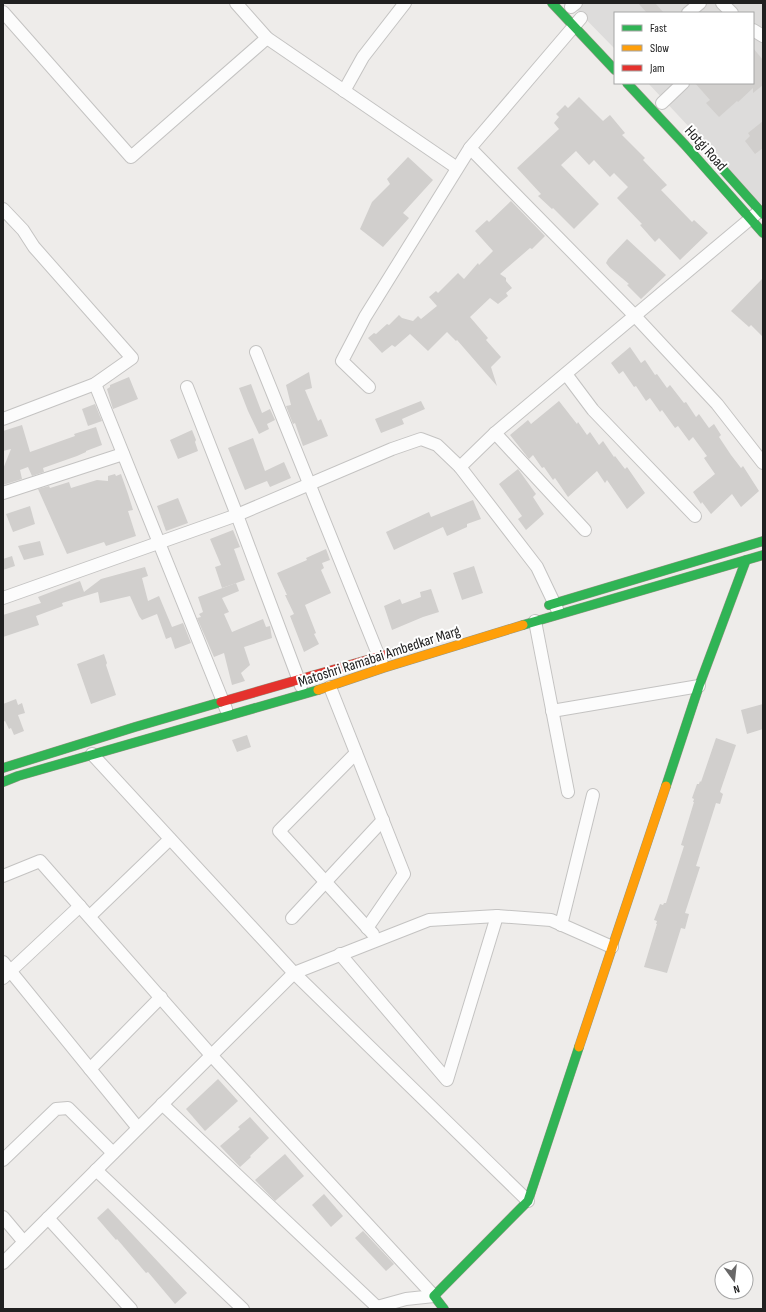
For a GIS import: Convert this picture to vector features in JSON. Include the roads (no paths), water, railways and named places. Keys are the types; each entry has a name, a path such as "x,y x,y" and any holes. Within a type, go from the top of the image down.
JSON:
{"street":[{"path":"236,3 267,38 456,168"},
{"path":"344,91 363,57 405,3"},
{"path":"552,3 580,22"},
{"path":"689,12 700,3"},
{"path":"722,3 731,12"},
{"path":"571,4 580,22 614,69"},
{"path":"3,12 131,157 267,38"},
{"path":"369,387 342,361 365,317 456,168 470,148 580,22"},
{"path":"754,31 763,36"},
{"name":"Hotgi Road","path":"628,84 685,145 763,233"},
{"path":"662,103 682,84"},
{"path":"470,148 635,316 717,404 763,463"},
{"name":"Hotgi Road","path":"703,148 762,211"},
{"path":"3,209 23,230 34,247 132,358 95,384 3,419"},
{"path":"460,467 496,433 750,219 762,211"},
{"path":"256,352 381,663"},
{"path":"566,374 593,410 695,516"},
{"path":"95,384 228,716"},
{"path":"187,387 304,694"},
{"path":"496,433 586,530"},
{"path":"3,598 237,515 421,438 437,444 460,467 537,567 557,609"},
{"path":"3,493 123,454"},
{"path":"539,608 557,609 763,541"},
{"name":"Matoshri Ramabai Ambedkar Marg","path":"3,782 18,776 92,754 330,687 381,663 535,621 557,609 763,555"},
{"path":"162,1104 376,1308 406,1300 434,1296 528,1201 699,686 746,560"},
{"path":"535,621 568,792"},
{"path":"4,765 299,681 381,663 410,648"},
{"path":"552,711 699,686"},
{"path":"330,687 404,874 368,928"},
{"path":"356,753 279,831 378,939"},
{"path":"92,754 294,973 528,1201"},
{"path":"4,765 18,776"},
{"path":"562,925 593,795"},
{"path":"292,918 383,820"},
{"path":"90,916 170,839"},
{"path":"3,876 40,861 212,1055 434,1296 444,1309"},
{"path":"80,906 5,970 90,1069 138,1128"},
{"path":"3,1263 294,973 429,920 497,916 551,920 612,947"},
{"path":"340,954 447,1080 497,916"},
{"path":"90,1069 161,997"},
{"path":"3,1160 56,1109 68,1108 112,1153"},
{"path":"96,1170 243,1309"},
{"path":"3,1217 24,1242"},
{"path":"48,1218 131,1309"}]}
